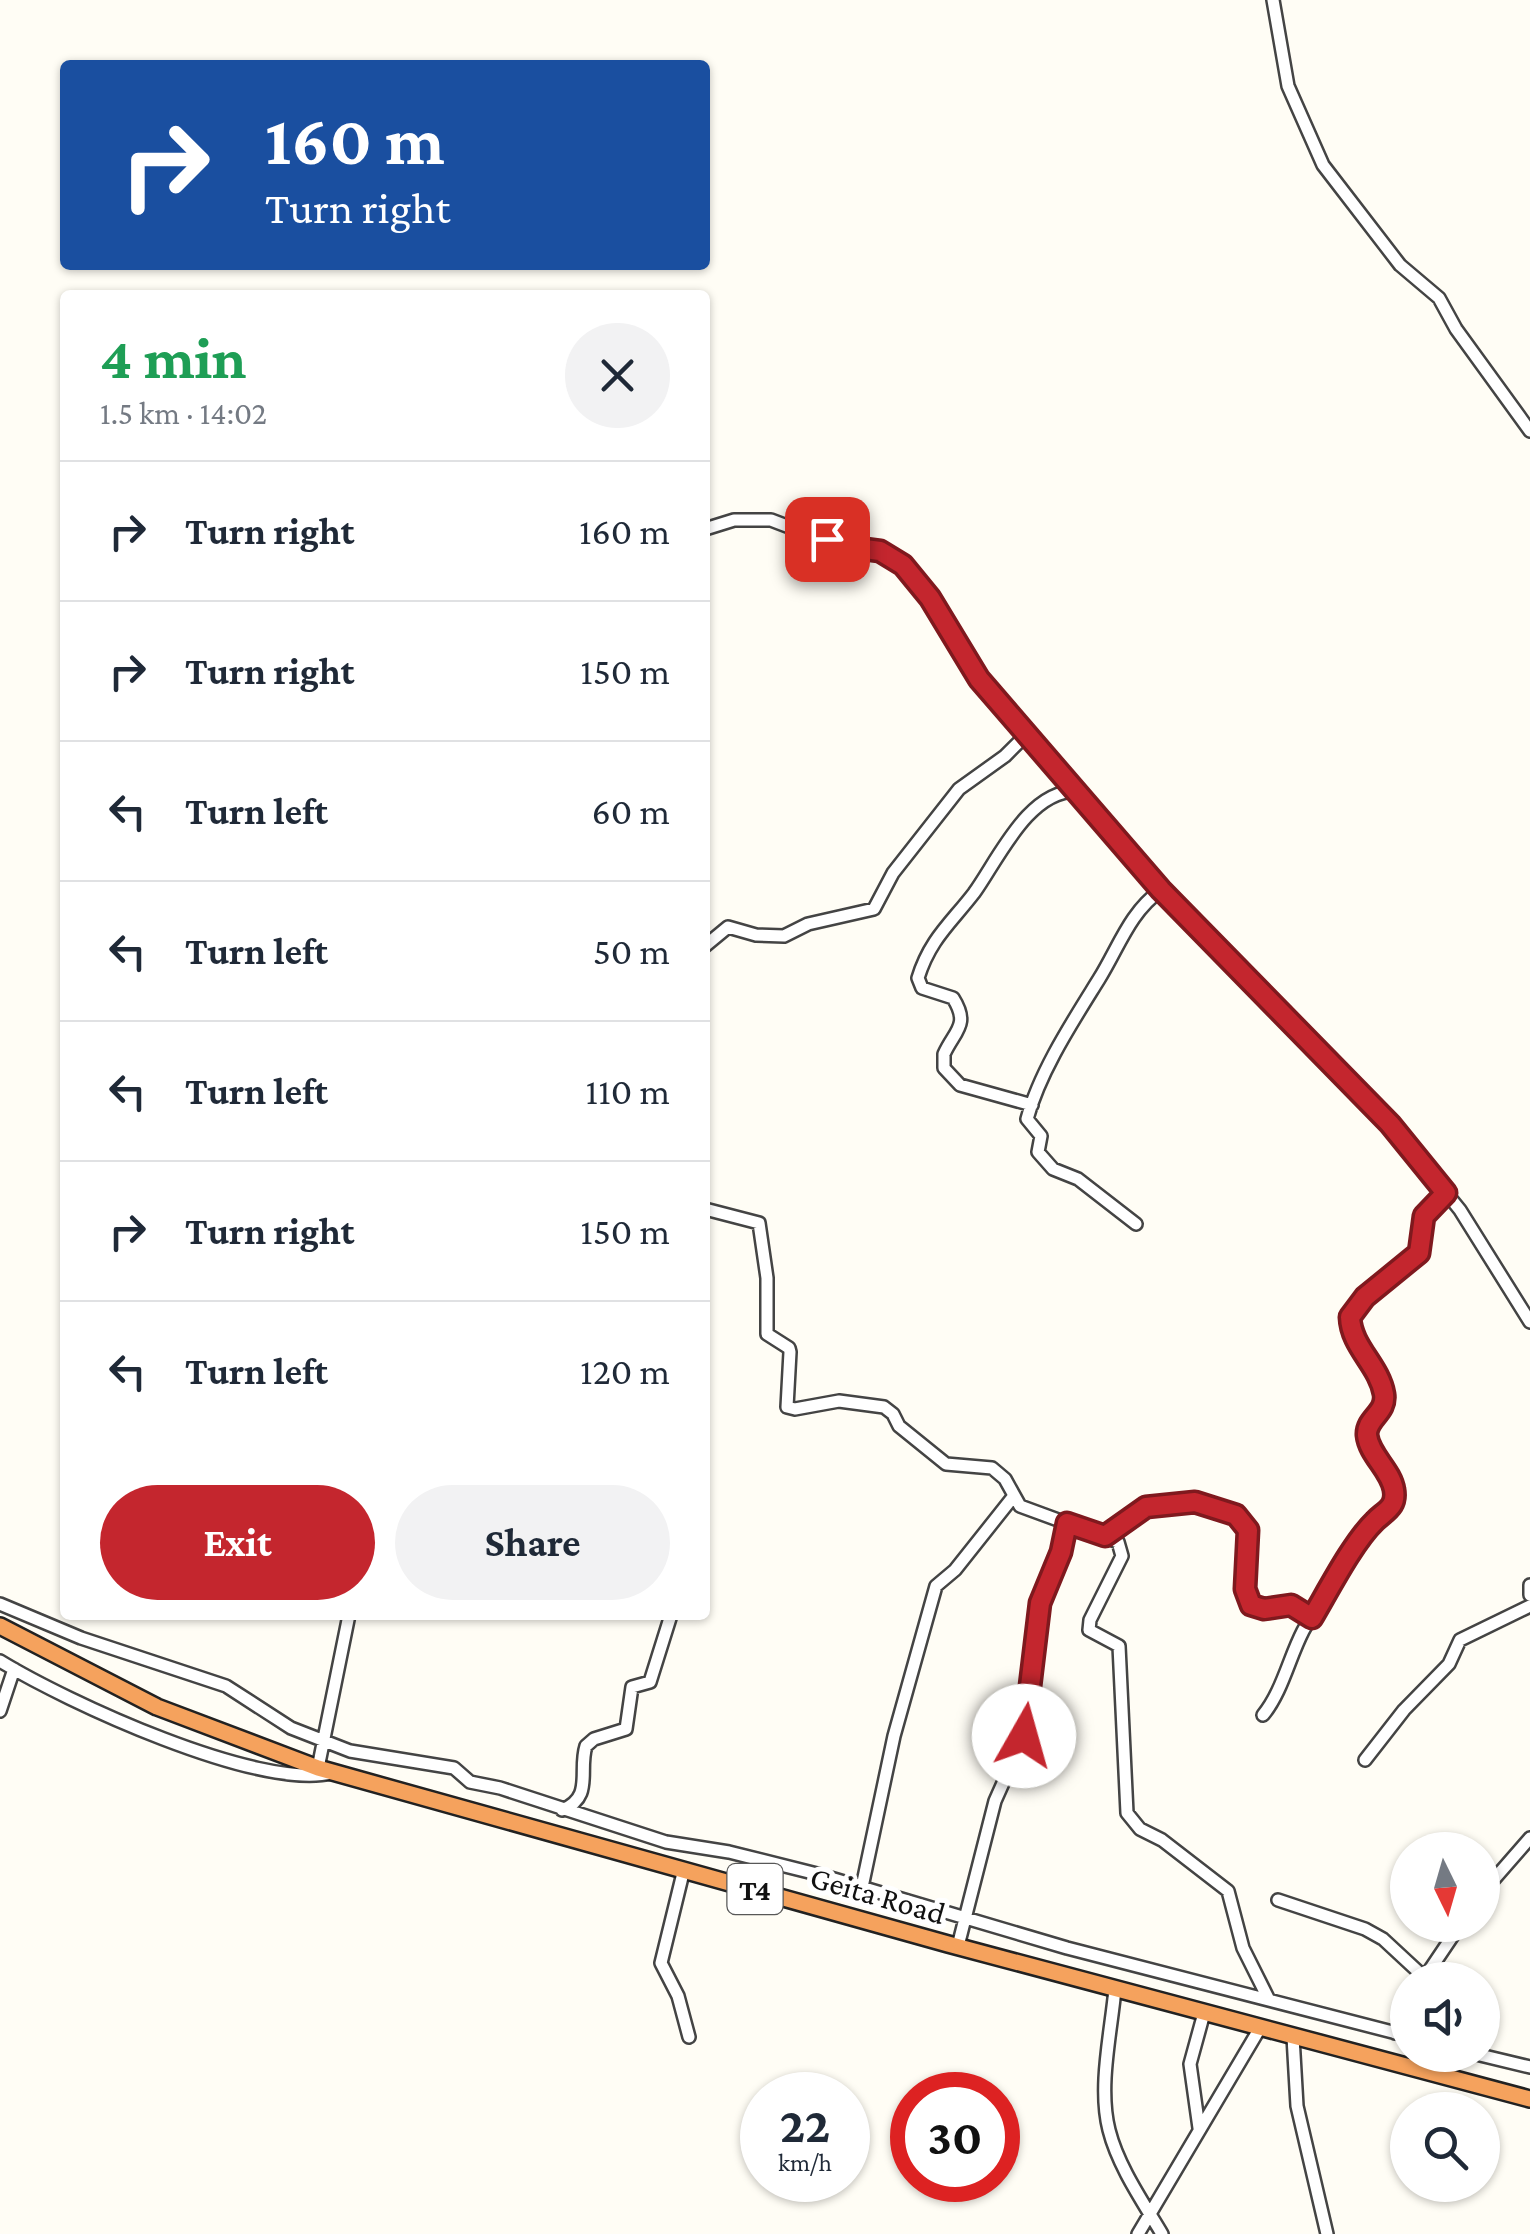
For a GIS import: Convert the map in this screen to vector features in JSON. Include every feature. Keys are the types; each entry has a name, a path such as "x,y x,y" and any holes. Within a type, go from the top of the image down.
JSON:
{"highway":[{"name":"Geita Road","path":"0,1626 157,1707 318,1768 1114,1989 1530,2099"}],"street":[{"path":"1273,0 1288,86 1323,165 1400,265 1439,298 1456,330 1530,431"},
{"path":"710,528 734,520 771,520 842,546 880,551 896,558 930,598 968,664 1161,890 1390,1124 1460,1210 1530,1322"},
{"path":"710,942 728,927 756,935 784,936 808,924 874,909 893,872 960,790 1028,733"},
{"path":"1032,1105 960,1085 949,1075 944,1054 961,1031 962,1015 953,998 922,988 918,978 936,936 976,890 1015,830 1060,792 1077,791"},
{"path":"1136,1224 1091,1188 1053,1170 1040,1156 1041,1136 1028,1119 1069,1024 1136,911 1161,890"},
{"path":"1263,1715 1312,1618 1370,1525 1388,1510 1394,1498 1392,1484 1368,1437 1368,1426 1382,1411 1384,1395 1352,1334 1350,1317 1365,1297 1419,1253 1424,1216 1446,1193"},
{"path":"710,1210 758,1223 767,1278 767,1334 790,1348 787,1408 839,1401 884,1407 936,1459 953,1467 984,1466 998,1471 1012,1497 1030,1511 1118,1542 1122,1556 1090,1620 1090,1630 1119,1646 1127,1813 1140,1829 1162,1840 1228,1891 1243,1948 1268,1998"},
{"path":"862,1886 894,1736 936,1586 955,1570 1012,1497"},
{"path":"1105,1536 1146,1507 1195,1502 1220,1508 1245,1522 1248,1530 1245,1589 1251,1605 1264,1609 1291,1605 1312,1618"},
{"path":"958,1946 995,1801 1024,1736 1040,1603 1061,1552 1067,1523"},
{"path":"1530,1586 1530,1594"},
{"path":"0,1604 81,1638 226,1686 271,1717 324,1743 357,1753 454,1768 470,1782 500,1788 666,1842 729,1852 862,1886 1068,1948 1390,2032"},
{"path":"1365,1760 1448,1664 1460,1640 1530,1606"},
{"path":"318,1768 348,1620"},
{"path":"562,1810 582,1793 586,1746 594,1739 626,1729 632,1687 650,1682 669,1620"},
{"path":"0,1661 98,1710 246,1768 306,1778 334,1772"},
{"path":"0,1711 14,1670"},
{"path":"1500,1872 1530,1838"},
{"path":"684,1869 661,1963 678,1996 689,2038"},
{"path":"1278,1900 1366,1929 1407,1962"},
{"path":"1114,1989 1106,2102 1108,2128 1121,2162 1162,2234"},
{"path":"1199,2128 1190,2064 1204,2013"},
{"path":"1138,2234 1260,2028"},
{"path":"1292,2037 1297,2106 1327,2234"},
{"path":"1500,2060 1530,2067"}],"route":[{"path":"827,539 842,546 880,551 903,565 943,617 979,679 1161,890 1390,1124 1446,1193 1424,1216 1419,1253 1365,1297 1350,1317 1352,1334 1376,1373 1384,1395 1382,1411 1368,1426 1368,1437 1392,1484 1394,1498 1392,1506 1370,1525 1312,1618 1291,1605 1264,1609 1251,1605 1245,1589 1248,1530 1245,1522 1220,1508 1195,1502 1146,1507 1105,1536 1067,1523 1061,1552 1040,1603 1024,1736"}]}
